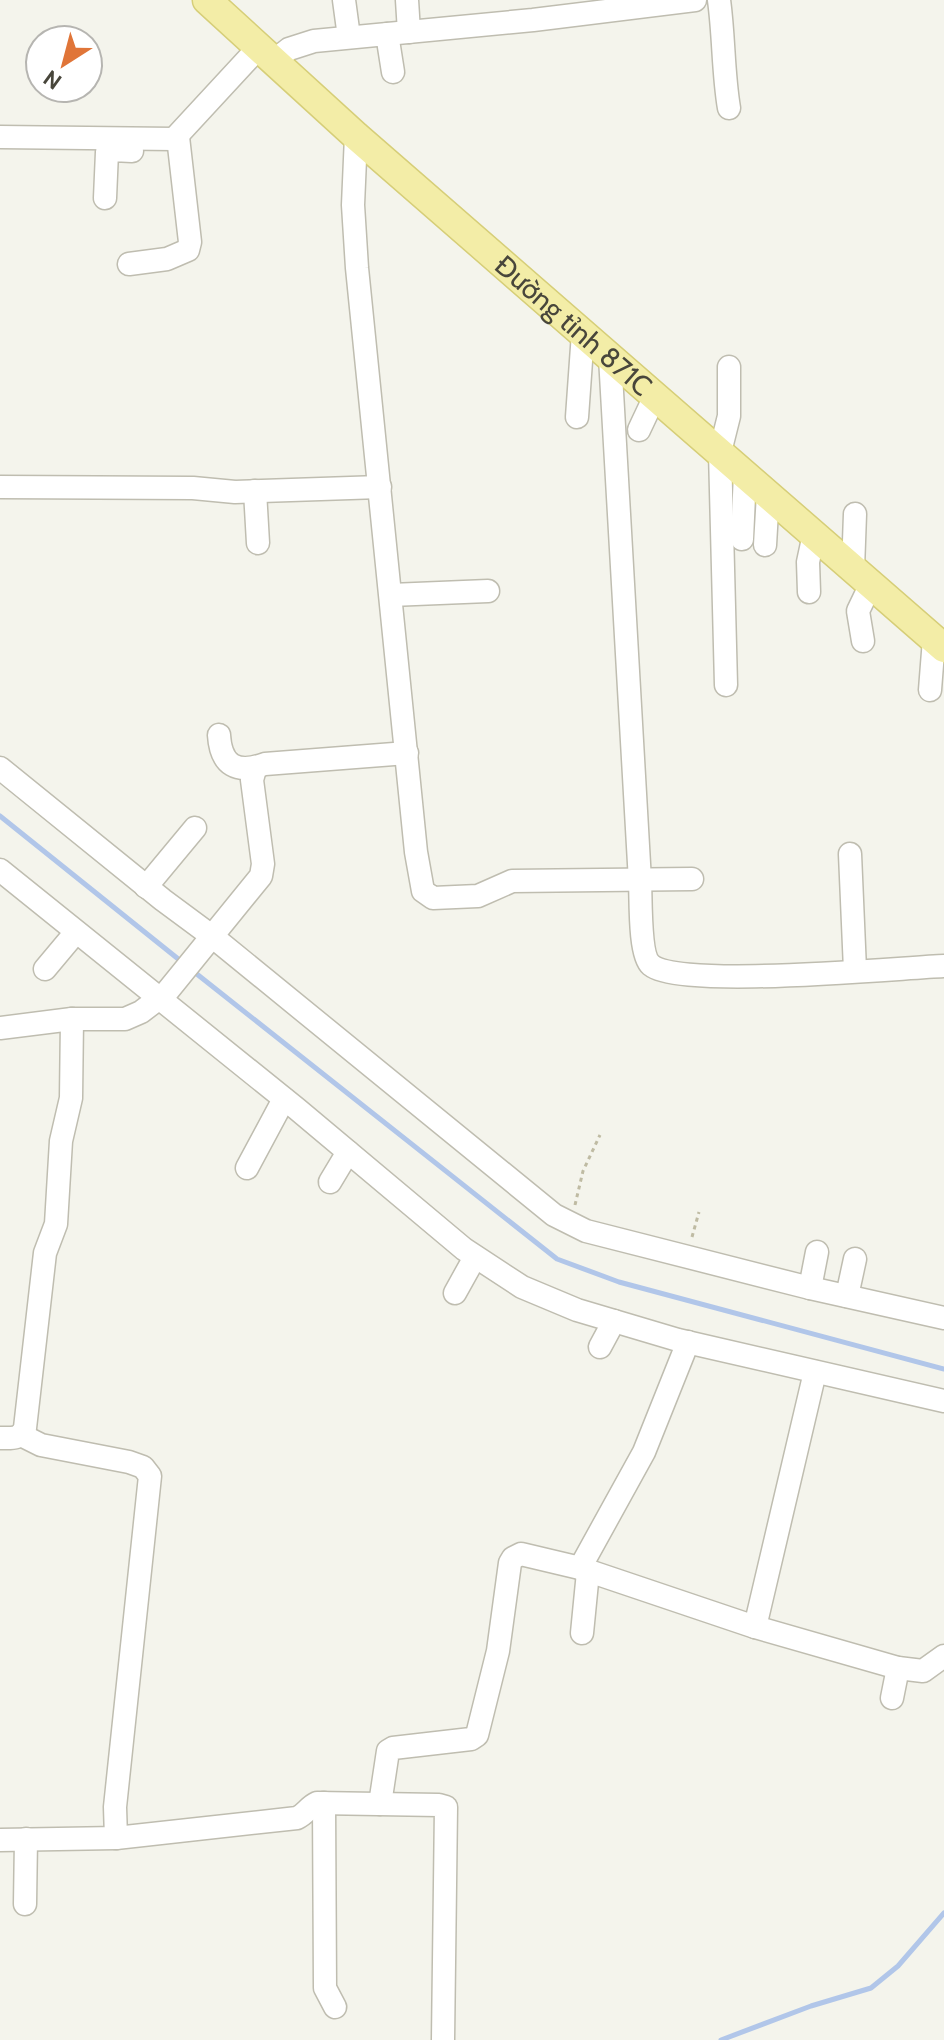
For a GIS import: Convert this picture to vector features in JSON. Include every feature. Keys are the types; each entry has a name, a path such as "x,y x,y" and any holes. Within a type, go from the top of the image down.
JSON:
{"main road":[{"name":"Đường tỉnh 871C","path":"207,0 356,136 939,644"}],"street":[{"path":"344,0 349,37"},
{"path":"393,72 398,33 407,0"},
{"path":"105,198 107,152 179,145 267,53 349,37 583,7 695,0"},
{"path":"719,0 724,39 724,82 729,108"},
{"path":"356,136 353,205 357,268 416,852 423,891 433,898 478,896 512,881 692,879"},
{"path":"0,137 174,139 179,145 190,242 188,250 167,259 129,264"},
{"path":"577,417 583,333"},
{"path":"610,357 646,956 658,969 703,977 944,966"},
{"path":"726,685 720,452 729,416 729,367"},
{"path":"639,430 655,396"},
{"path":"742,539 745,474"},
{"path":"0,487 255,491 380,487"},
{"path":"255,491 258,543"},
{"path":"765,545 768,494"},
{"path":"855,514 862,576 858,611 863,641"},
{"path":"809,592 808,562 814,534"},
{"path":"391,595 488,591"},
{"path":"930,690 939,644"},
{"path":"219,735 220,747 229,764 236,768 255,769 265,764 407,753"},
{"path":"0,768 547,1210 570,1224 810,1288 944,1318"},
{"path":"0,1028 72,1019 125,1019 163,997 256,883 263,870 252,780 255,769"},
{"path":"146,887 195,828"},
{"path":"850,854 855,970"},
{"path":"0,870 163,997 475,1257 536,1293 577,1310 688,1342 944,1401"},
{"path":"45,969 76,932"},
{"path":"11,1436 25,1428 45,1253 56,1224 61,1141 71,1098 72,1019"},
{"path":"247,1168 284,1099"},
{"path":"330,1182 348,1152"},
{"path":"810,1288 817,1252"},
{"path":"455,1293 475,1257"},
{"path":"847,1296 855,1259"},
{"path":"600,1347 614,1321"},
{"path":"582,1633 584,1570 644,1452 688,1342"},
{"path":"755,1627 815,1372"},
{"path":"11,1436 129,1462 143,1467 150,1476 115,1807 116,1838"},
{"path":"380,1804 388,1751 471,1739 477,1735 498,1651 510,1563 521,1554 584,1570 755,1627 898,1668 923,1671 944,1656"},
{"path":"892,1698 898,1668"},
{"path":"324,1803 325,1988 335,2007"},
{"path":"0,1840 116,1838 297,1818 304,1815 309,1807 324,1803 446,1807 443,2040"},
{"path":"25,1904 26,1839"}],"path":[{"path":"570,1224 583,1171 600,1135"},
{"path":"687,1256 699,1212"}],"waterway":[{"path":"0,816 182,962"},
{"path":"193,971 557,1259 619,1282 944,1369"},
{"path":"721,2040 811,2006 871,1988 898,1966 944,1913"}]}
